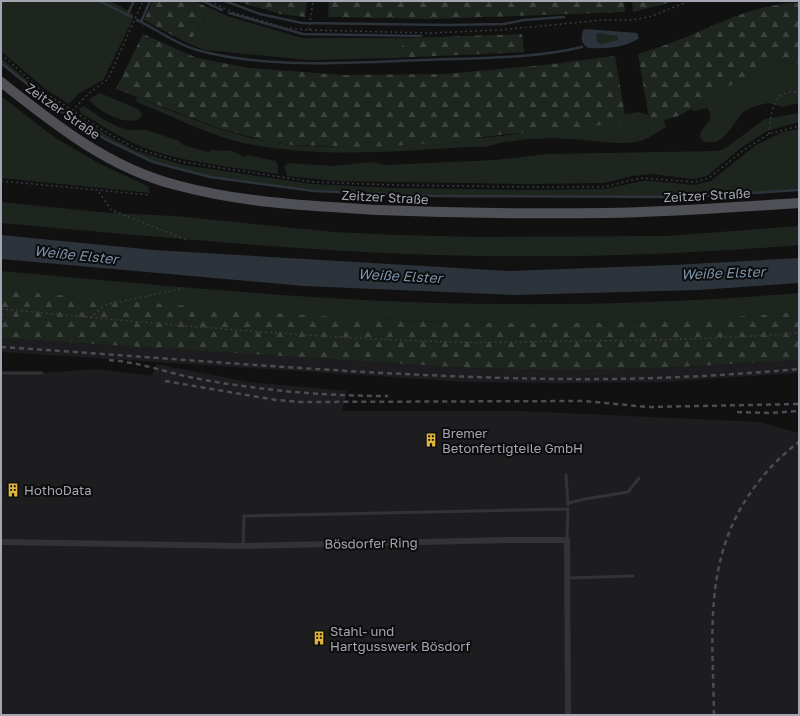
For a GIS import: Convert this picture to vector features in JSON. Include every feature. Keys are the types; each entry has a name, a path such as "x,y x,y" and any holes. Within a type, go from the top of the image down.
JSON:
{"main road":[{"name":"Zeitzer Straße","path":"1,82 72,137 133,169 175,185 260,203 469,214 609,213 799,203"}],"street":[{"name":"Bösdorfer Ring","path":"1,542 243,546 567,540"},
{"path":"567,540 568,715"}],"lane":[{"path":"1,372 42,373"},
{"path":"566,475 568,504 567,540"},
{"path":"568,504 585,499 628,492 639,478"},
{"path":"243,546 244,516 568,509"},
{"path":"568,578 633,576"}],"path":[{"path":"72,111 88,94 108,79 143,1"},
{"path":"210,1 232,12 286,28 309,30 457,32 602,20 633,20 652,16 689,1"},
{"path":"309,30 313,1"},
{"path":"1,54 31,82 72,111 123,142 168,158 286,178 344,184 604,187 637,179 652,178 694,182 709,178 744,150 769,134 799,126"},
{"path":"769,134 772,110 779,96 785,92 799,93"},
{"path":"1,181 150,196"},
{"path":"98,191 111,210 187,240"},
{"path":"90,318 105,305 184,288"},
{"path":"1,330 2,309 90,318 315,335 455,342 626,341 738,338 799,333"},
{"path":"1,336 1,341"}],"shaded area":[{"path":"1,338 467,368 563,370 661,368 799,360 799,373 662,382 467,382 1,352"},
{"path":"156,364 249,382 347,391 342,411 520,411 760,422 799,433 799,715 1,715 1,373 42,373 97,369 152,376"}],"green space":[{"path":"1,1 111,1 133,14 132,21 103,80 78,94 69,104 44,88 1,51"},
{"path":"153,1 195,1 205,6 203,21 189,44 144,20"},
{"path":"236,1 307,1 305,17 280,14"},
{"path":"329,1 624,1 625,12 430,19 328,17"},
{"path":"632,1 676,1 633,12"},
{"path":"791,3 799,3 799,63 781,61 766,64 678,116 650,124 638,54 749,12"},
{"path":"205,6 230,17 302,38 410,38 391,58 309,60 205,50 189,44 203,22"},
{"path":"599,32 617,36 618,40 601,44 597,41 596,35"},
{"path":"143,34 197,58 249,68 343,75 445,74 544,65 615,56 626,122 534,133 506,134 406,145 368,147 292,145 270,142 221,129 116,89"},
{"path":"522,34 524,52 391,58 410,38"},
{"path":"1,58 41,92 108,136 136,151 183,165 312,184 393,188 526,190 605,189 642,181 695,185 711,181 756,145 783,132 799,129 799,190 686,197 434,196 314,191 210,177 153,162 105,139 63,113 1,63"},
{"path":"781,61 799,63 799,103 782,107 768,103 755,106 743,112 726,135 716,142 705,142 700,138 701,133 710,120 710,113 707,108 694,111 691,109 766,64"},
{"path":"100,93 140,110 142,115 138,119 132,121 115,118 107,114 93,104 89,99"},
{"path":"1,96 54,137 100,164 148,186 150,193 1,178"},
{"path":"136,97 219,129 270,142 299,146 385,145 535,132 625,122 625,114 639,112 648,115 650,124 664,120 666,127 643,140 627,143 611,143 561,138 517,140 485,147 461,147 430,150 381,152 300,151 244,143 213,134 137,102"},
{"path":"84,106 103,119 118,127 128,130 147,130 179,141 183,145 208,152 212,150 231,151 243,157 248,155 276,161 278,166 278,174 208,164 156,152 125,139 81,113 79,108"},
{"path":"799,113 799,122 767,131 742,147 707,176 694,179 652,174 632,176 604,183 526,184 337,181 287,176 284,166 289,163 334,166 371,162 386,165 495,160 548,154 717,151 724,149 765,119"},
{"path":"1,202 110,213 175,216 333,232 398,235 482,237 666,236 799,226 799,245 701,252 602,256 455,256 406,254 203,241 1,223"},
{"path":"1,271 252,293 377,301 439,303 613,303 799,293 799,312 688,319 576,323 439,322 314,316 1,290"},
{"path":"1,290 252,311 439,322 613,322 799,312 799,360 661,368 563,370 467,368 1,338"}],"water":[{"path":"583,30 637,33 639,38 621,46 588,48 582,40","holes":["599,33 617,36 618,40 601,44 597,41 596,35"]},
{"name":"Weiße Elster","path":"1,235 154,250 508,271 674,265 799,258 799,283 698,290 514,295 303,286 1,259"}],"waterway":[{"path":"99,1 132,17"},
{"path":"127,15 134,1"},
{"path":"141,22 150,1"},
{"path":"203,1 222,10"},
{"path":"225,1 260,14 302,23 450,25 504,24 524,20 564,17"},
{"path":"229,13 303,34 421,36"},
{"path":"137,20 181,44 197,50 225,56 281,62 339,63 504,57 543,54 582,47"},
{"path":"1,63 63,113 105,139 153,162 210,177 314,191 434,196 686,197 799,190"}],"railway":[{"path":"1,347 282,367 492,378 651,378 710,376 799,369"},
{"path":"109,360 140,365 214,382 263,389 338,395 388,396"},
{"path":"165,381 276,400 301,402 584,401 648,407 799,404"},
{"path":"737,412 771,413 799,411"},
{"path":"714,715 714,601 717,574 724,547 734,521 754,487 778,460 799,442"}],"place":[{"name":"Bremer Betonfertigteile GmbH","path":"431,440"},
{"name":"HothoData","path":"13,490"},
{"name":"Stahl- und Hartgusswerk Bösdorf","path":"319,638"}]}
